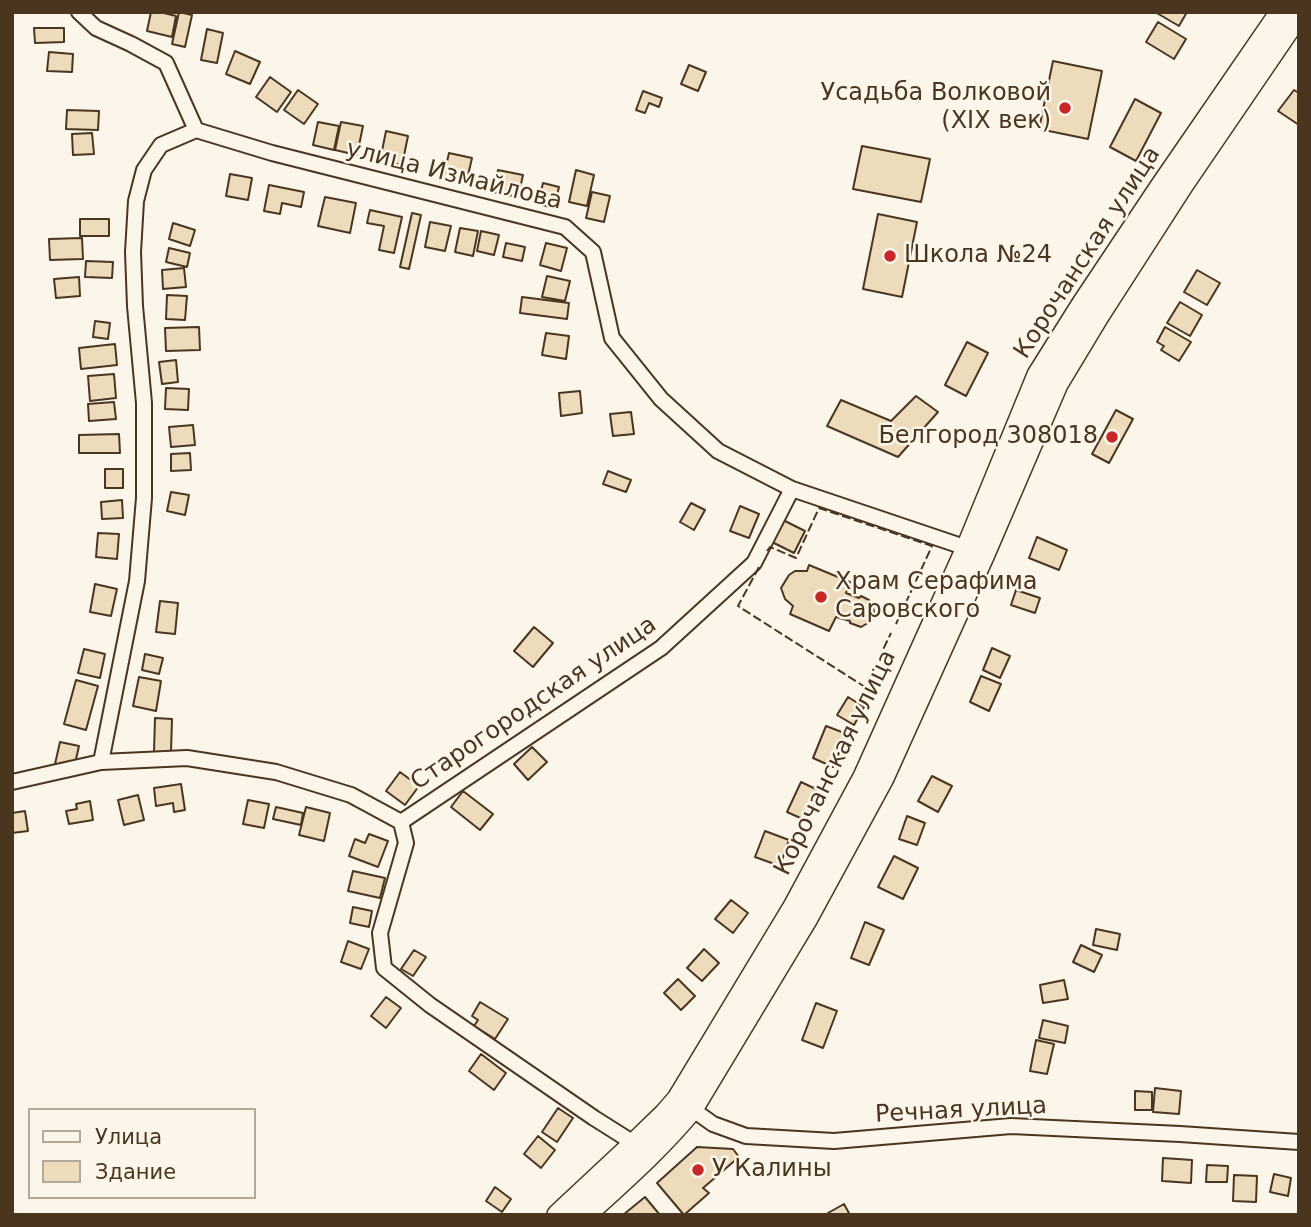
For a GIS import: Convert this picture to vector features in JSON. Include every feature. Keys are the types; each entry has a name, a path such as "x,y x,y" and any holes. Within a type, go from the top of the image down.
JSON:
{"main road":[{"name":"Корочанская улица","path":"975,551 1038,375 1145,209 1281,12"},
{"name":"Корочанская улица","path":"585,1215 685,1104 864,777 1057,384 1183,184 1299,15"},
{"name":"Корочанская улица","path":"558,1215 643,1149"}],"street":[{"path":"79,12 96,28 166,63 196,130 161,145 144,170 136,201 133,252 144,403 144,498 137,581 101,762"},
{"name":"улица Измайлова","path":"196,130 272,153 565,227 593,251 612,338 661,399 718,451 792,489 975,551"},
{"name":"Старогородская улица","path":"401,822 661,648 754,563 792,489"},
{"name":"Старогородская улица","path":"12,782 101,762 187,758 276,772 351,796 401,822 406,843 380,933 384,968 441,1012 643,1149"},
{"name":"Речная улица","path":"685,1104 713,1124 746,1136 834,1141 1011,1126 1299,1142"}],"building":[{"path":"151,12 176,16 172,37 147,31"},
{"path":"179,12 192,15 185,47 172,44"},
{"path":"1155,12 1187,12 1179,26"},
{"path":"1158,22 1186,39 1174,59 1146,42"},
{"path":"34,28 64,28 64,42 35,43"},
{"path":"207,29 223,33 217,63 201,60"},
{"path":"235,51 260,62 250,84 226,74"},
{"path":"49,52 73,54 72,72 47,71"},
{"path":"1053,61 1102,71 1088,139 1039,129"},
{"path":"689,65 706,72 698,91 681,84"},
{"path":"270,77 291,92 277,112 256,97"},
{"path":"298,90 318,104 304,124 284,110"},
{"path":"1294,90 1299,93 1299,125 1278,111"},
{"path":"643,91 662,98 659,107 649,103 645,113 636,110"},
{"path":"1135,99 1161,113 1136,161 1110,147"},
{"path":"67,110 99,111 98,130 66,129"},
{"path":"318,122 339,126 334,150 313,145"},
{"path":"341,122 363,126 357,155 335,150"},
{"path":"386,131 408,136 402,165 380,161"},
{"path":"92,133 94,154 73,155 72,134"},
{"path":"862,146 930,159 921,202 853,189"},
{"path":"449,153 472,158 466,184 443,179"},
{"path":"498,170 523,175 518,197 493,192"},
{"path":"576,170 594,175 587,206 569,202"},
{"path":"230,174 252,178 248,200 226,196"},
{"path":"543,183 559,187 554,208 538,204"},
{"path":"269,185 304,192 301,207 282,203 280,214 264,211"},
{"path":"592,192 610,196 604,222 586,218"},
{"path":"325,197 356,203 350,233 318,226"},
{"path":"370,210 402,217 394,253 379,250 384,226 367,223"},
{"path":"412,213 421,215 409,269 400,267"},
{"name":"Школа №24","path":"878,214 917,222 902,297 863,289"},
{"path":"80,219 109,219 109,236 80,236"},
{"path":"430,222 451,226 445,251 425,247"},
{"path":"173,223 195,230 190,246 169,239"},
{"path":"460,228 478,231 473,256 455,252"},
{"path":"481,231 499,235 494,255 477,251"},
{"path":"82,238 83,259 50,260 49,239"},
{"path":"506,243 525,247 522,261 503,257"},
{"path":"546,243 567,248 561,271 540,265"},
{"path":"169,248 190,253 187,267 166,262"},
{"path":"86,261 113,262 112,278 85,277"},
{"path":"184,268 186,287 163,289 162,270"},
{"path":"1197,270 1220,283 1207,305 1184,292"},
{"path":"547,276 570,281 565,301 542,297"},
{"path":"79,277 80,296 56,298 54,279"},
{"path":"167,295 187,296 185,320 166,319"},
{"path":"522,297 569,303 567,319 520,313"},
{"path":"1180,302 1202,315 1190,336 1167,323"},
{"path":"95,321 110,323 108,339 93,337"},
{"path":"199,327 200,350 166,351 165,328"},
{"path":"1165,327 1191,342 1179,361 1161,350 1164,346 1157,342"},
{"path":"546,333 569,336 566,359 542,355"},
{"path":"967,342 988,353 966,396 945,385"},
{"path":"115,344 117,365 81,369 79,348"},
{"path":"176,360 178,382 162,384 159,362"},
{"path":"114,374 116,398 90,401 88,376"},
{"path":"166,388 189,389 188,410 165,409"},
{"path":"580,391 582,413 561,416 559,393"},
{"path":"916,396 938,412 898,457 827,426 841,400 891,421"},
{"path":"114,402 116,419 89,421 88,404"},
{"name":"Белгород 308018","path":"1116,410 1133,419 1109,463 1092,454"},
{"path":"631,412 634,434 613,436 610,414"},
{"path":"193,425 195,445 171,447 169,427"},
{"path":"119,434 120,453 79,453 79,435"},
{"path":"190,453 191,470 171,471 171,454"},
{"path":"105,469 123,469 123,488 105,488"},
{"path":"608,471 631,480 626,492 603,484"},
{"path":"171,492 189,495 185,515 167,511"},
{"path":"122,500 123,518 102,519 101,502"},
{"path":"691,503 705,510 694,530 680,522"},
{"path":"740,506 759,514 749,538 730,531"},
{"path":"781,519 805,531 794,553 770,541"},
{"path":"98,533 119,534 117,559 96,557"},
{"path":"1037,537 1067,550 1059,570 1029,558"},
{"name":"Храм Серафима Саровского","path":"809,565 850,582 846,593 869,600 875,617 861,627 836,617 829,631 790,614 793,606 785,599 781,588 789,575 795,571 807,571"},
{"path":"95,584 117,589 111,616 90,612"},
{"path":"1016,590 1040,598 1035,613 1011,605"},
{"path":"160,601 178,603 175,634 156,632"},
{"path":"534,627 553,643 533,667 514,651"},
{"path":"992,648 1010,656 1000,678 983,670"},
{"path":"84,649 105,654 100,678 78,673"},
{"path":"145,654 163,658 159,674 142,670"},
{"path":"981,676 1001,684 989,711 970,702"},
{"path":"139,677 161,681 156,711 133,706"},
{"path":"76,680 98,686 86,730 64,724"},
{"path":"848,697 864,707 854,725 837,715"},
{"path":"155,718 172,719 171,752 154,752"},
{"path":"826,726 847,734 833,767 813,758"},
{"path":"60,742 79,746 74,768 55,764"},
{"path":"532,747 547,762 528,780 514,764"},
{"path":"400,772 419,786 405,805 386,791"},
{"path":"932,776 952,786 938,812 918,801"},
{"path":"801,782 820,791 807,821 787,812"},
{"path":"181,784 185,810 174,812 173,803 156,806 154,788"},
{"path":"463,791 493,814 480,830 451,807"},
{"path":"138,795 144,820 124,825 118,800"},
{"path":"248,800 269,804 264,828 243,824"},
{"path":"90,801 93,820 69,824 66,811 77,809 76,804"},
{"path":"276,807 303,813 301,825 273,819"},
{"path":"306,807 330,813 324,841 299,835"},
{"path":"25,811 28,831 12,833 12,813"},
{"path":"907,816 925,823 917,845 899,839"},
{"path":"765,831 789,840 780,866 755,857"},
{"path":"369,834 388,841 378,867 349,856 355,839 365,843"},
{"path":"894,856 918,868 903,899 878,887"},
{"path":"353,871 385,878 380,898 348,891"},
{"path":"731,900 748,913 733,933 715,919"},
{"path":"353,907 372,911 369,927 350,923"},
{"path":"865,922 884,930 869,965 851,958"},
{"path":"1096,929 1120,934 1117,950 1093,945"},
{"path":"348,941 369,949 361,969 341,962"},
{"path":"1081,945 1102,955 1094,972 1073,962"},
{"path":"704,949 719,963 702,981 687,968"},
{"path":"414,950 426,957 413,976 401,969"},
{"path":"678,979 695,996 681,1010 664,993"},
{"path":"1064,980 1068,999 1043,1003 1040,985"},
{"path":"386,997 401,1008 386,1028 371,1016"},
{"path":"480,1002 508,1019 495,1039 474,1026 478,1020 472,1016"},
{"path":"816,1003 837,1011 823,1048 802,1040"},
{"path":"1043,1020 1068,1026 1065,1043 1039,1038"},
{"path":"1036,1040 1054,1044 1047,1074 1030,1071"},
{"path":"481,1054 506,1073 494,1090 469,1071"},
{"path":"1155,1088 1181,1091 1179,1114 1153,1112"},
{"path":"1135,1091 1152,1092 1152,1110 1135,1110"},
{"path":"558,1108 573,1118 557,1142 542,1132"},
{"path":"538,1136 555,1150 541,1168 524,1154"},
{"name":"У Калины","path":"697,1147 733,1149 739,1157 703,1188 709,1193 684,1215 657,1183"},
{"path":"1163,1158 1192,1160 1191,1183 1162,1181"},
{"path":"1207,1165 1228,1166 1227,1182 1206,1182"},
{"path":"1274,1174 1291,1178 1288,1196 1270,1192"},
{"path":"1234,1175 1257,1176 1256,1202 1233,1201"},
{"path":"495,1187 511,1199 502,1212 486,1201"},
{"path":"645,1197 660,1215 623,1215"},
{"path":"844,1204 850,1215 829,1215 828,1213"}],"fence":[{"path":"767,551 770,547 796,558 819,508 932,546 896,624"},
{"path":"759,567 738,606 865,687 891,633"}],"place":[{"name":"Усадьба Волковой (XIX век)","path":"1065,108"},
{"name":"Школа №24","path":"890,256"},
{"name":"Белгород 308018","path":"1112,437"},
{"name":"Храм Серафима Саровского","path":"821,597"},
{"name":"У Калины","path":"698,1170"}]}
